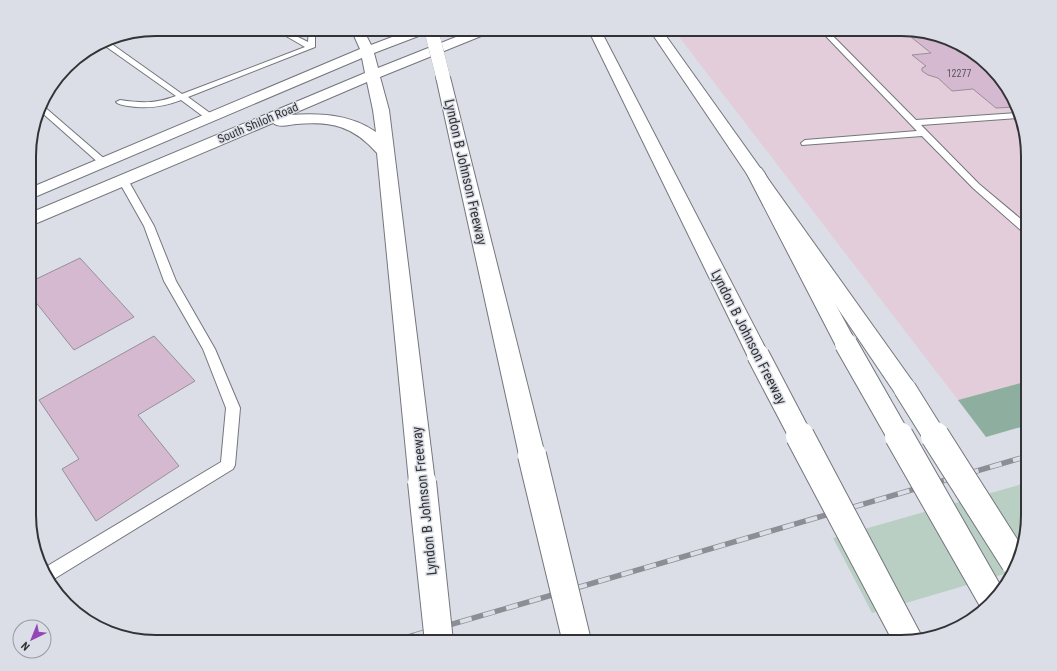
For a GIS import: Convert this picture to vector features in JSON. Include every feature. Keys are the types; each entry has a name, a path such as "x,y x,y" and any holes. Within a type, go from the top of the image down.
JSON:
{"main road":[{"name":"Lyndon B Johnson Freeway","path":"360,36 367,51 381,110 384,150 438,635"},
{"name":"South Shiloh Road","path":"36,191 367,51 407,36"},
{"name":"Lyndon B Johnson Freeway","path":"433,36 575,635"},
{"name":"South Shiloh Road","path":"36,217 372,75 470,36"},
{"name":"Lyndon B Johnson Freeway","path":"598,36 758,355 905,635"},
{"path":"660,36 905,389 1013,559"},
{"path":"254,125 302,118 327,119 348,124 366,132 384,150"},
{"path":"104,163 123,180"},
{"path":"754,172 846,344 990,595"}],"lane":[{"path":"290,36 311,47"},
{"path":"311,47 312,36"},
{"path":"829,36 976,186 1021,225"},
{"path":"110,45 212,118"},
{"path":"120,102 144,106 166,103 311,47"},
{"path":"45,110 104,163"},
{"path":"915,123 1014,115"},
{"path":"805,143 924,133"},
{"path":"51,572 228,465 233,408 209,349 170,281 149,226 123,180"}],"shaded area":[{"path":"678,36 917,37 947,45 968,56 986,71 996,83 1005,96 1015,117 1021,148 1021,383 958,400"}],"green space":[{"path":"1021,383 1021,427 986,437 958,400"},
{"path":"1021,484 1021,523 1019,539 1015,554 1006,574 872,613 833,538"}],"building":[{"path":"911,37 932,40 947,45 968,56 986,71 996,83 1011,107 996,108 973,89 952,91 938,78 928,75 922,71 922,68 926,66 912,55 931,53"},
{"path":"80,258 134,317 74,350 36,302 36,279"},
{"path":"154,336 195,381 138,415 179,466 96,521 62,469 79,459 39,400"}],"railway":[{"path":"415,635 1021,458"}]}
